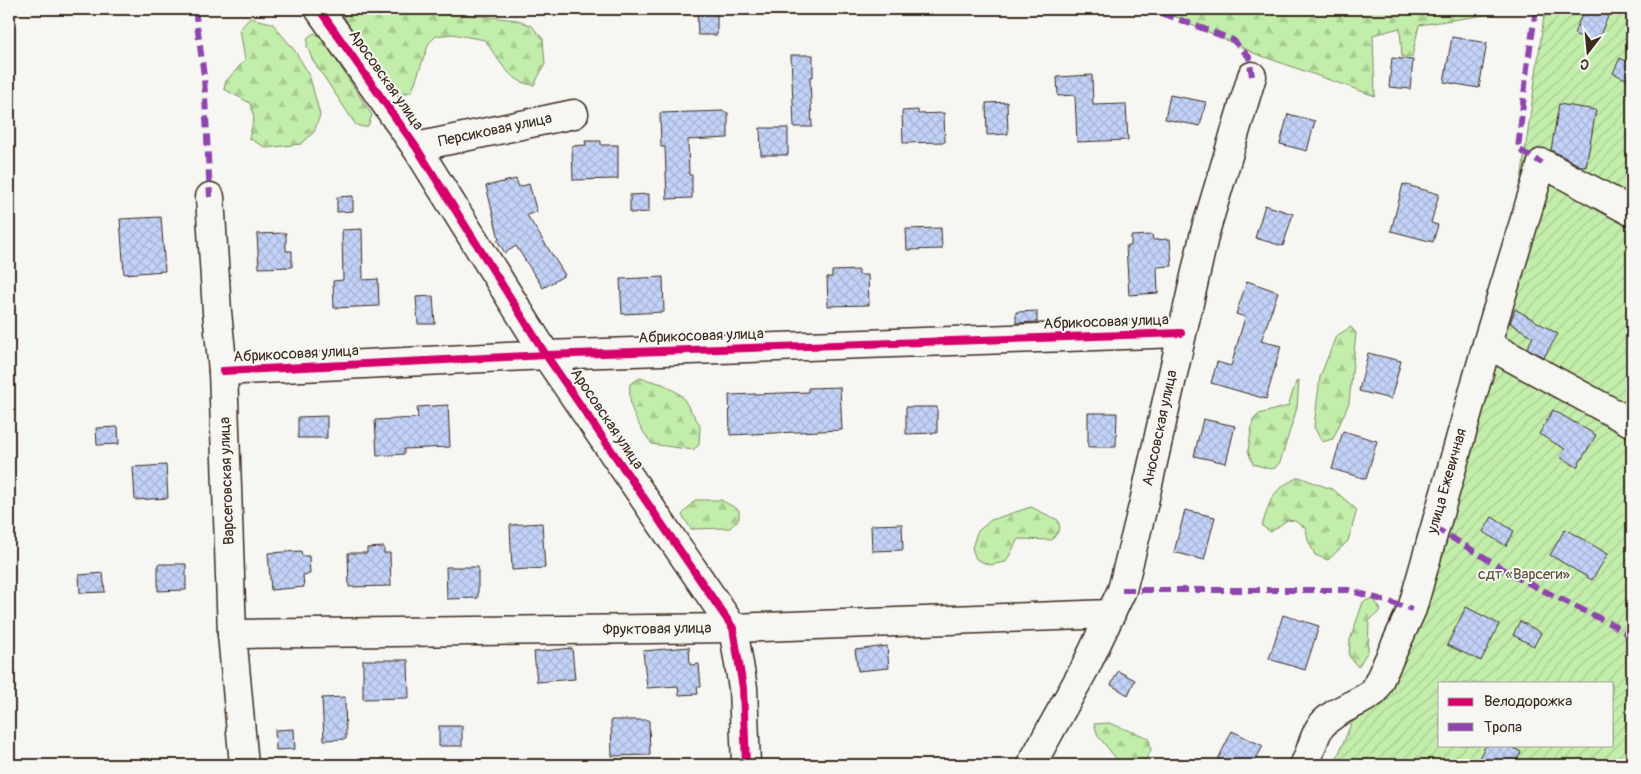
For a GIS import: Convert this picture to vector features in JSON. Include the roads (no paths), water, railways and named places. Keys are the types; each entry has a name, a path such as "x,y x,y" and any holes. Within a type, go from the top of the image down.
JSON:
{"street":[{"name":"Аросовская улица","path":"319,9 416,147 546,355 733,628 743,688 746,765"},
{"name":"Аносовская улица","path":"1031,765 1086,668 1122,590 1144,502 1205,232 1252,76"},
{"name":"Персиковая улица","path":"416,147 574,114"},
{"name":"улица Ежевичная","path":"1304,765 1320,727 1335,713 1364,700 1374,692 1412,609 1487,344 1542,163 1632,212"},
{"name":"Варсеговская улица","path":"210,197 216,312 223,371 232,634 244,765"},
{"name":"Абрикосовая улица","path":"223,371 546,355 1181,333"},
{"path":"1487,344 1632,423"},
{"name":"Фруктовая улица","path":"232,634 733,628 1110,614"}],"park label":[{"name":"сдт «Варсеги»","path":"1524,574"}]}
